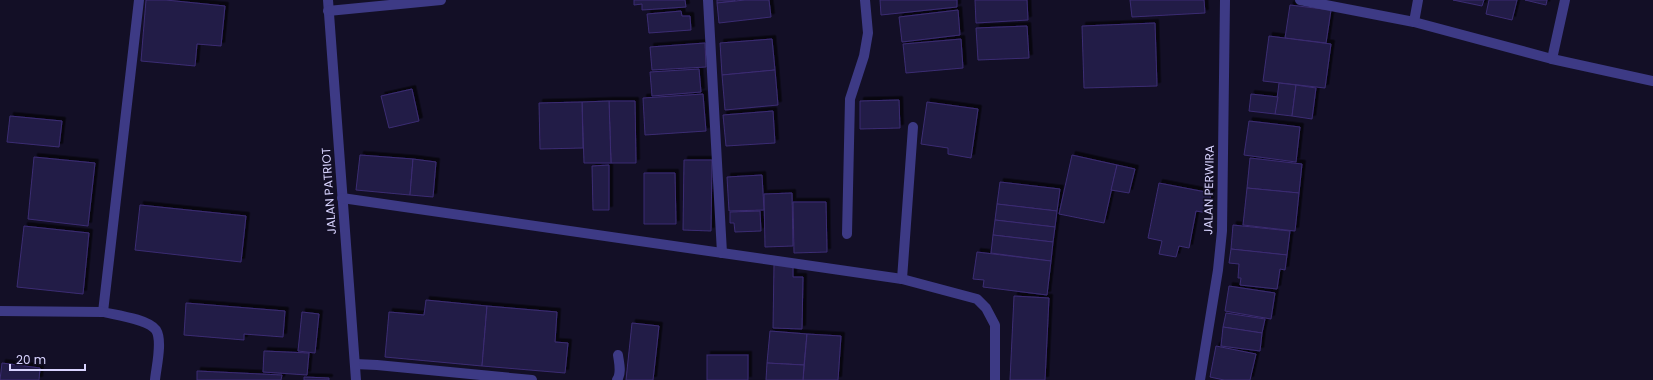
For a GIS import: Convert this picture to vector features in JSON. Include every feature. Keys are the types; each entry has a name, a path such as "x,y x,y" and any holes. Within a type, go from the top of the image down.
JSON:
{"street":[{"path":"103,312 139,0"},
{"name":"JALAN PATRIOT","path":"328,0 356,380"},
{"path":"328,11 441,0"},
{"path":"708,0 722,253"},
{"path":"847,234 850,99 864,56 868,33 865,0"},
{"name":"JALAN PERWIRA","path":"1200,380 1218,270 1222,231 1225,0"},
{"path":"1300,0 1414,22 1552,59 1653,81"},
{"path":"1414,22 1418,0"},
{"path":"1552,59 1565,0"},
{"path":"902,279 913,127"},
{"path":"342,198 902,279 977,299 986,308 995,325 995,380"},
{"path":"0,311 103,312 150,324 156,330 158,337 155,380"},
{"path":"617,380 620,372 618,355"},
{"path":"355,364 532,380"}],"building":[{"path":"146,0 166,0 225,6 221,46 197,44 195,66 141,61"},
{"path":"634,0 685,0 686,7 642,10 642,4 634,5"},
{"path":"717,0 735,0 735,1 717,3"},
{"path":"745,0 769,0 771,17 719,23 717,3"},
{"path":"880,0 957,0 957,7 881,15"},
{"path":"975,0 1027,0 1028,20 976,23"},
{"path":"1130,0 1204,0 1205,13 1132,17"},
{"path":"1453,0 1484,0 1482,6"},
{"path":"1489,0 1517,0 1512,20 1486,14"},
{"path":"1525,0 1547,0 1546,5"},
{"path":"1290,5 1331,10 1326,43 1285,38"},
{"path":"958,10 960,35 902,42 899,17"},
{"path":"681,11 682,16 690,16 691,30 649,33 647,14"},
{"path":"1155,23 1157,86 1084,88 1082,26"},
{"path":"1027,26 1029,58 978,60 976,28"},
{"path":"1269,36 1331,44 1325,88 1263,81"},
{"path":"772,39 775,70 722,75 720,43"},
{"path":"961,39 963,68 906,73 903,44"},
{"path":"705,43 706,67 652,70 650,47"},
{"path":"699,69 701,92 652,96 650,72"},
{"path":"775,70 778,105 725,110 722,75"},
{"path":"1279,83 1296,85 1292,116 1275,114"},
{"path":"1296,85 1316,88 1312,119 1292,116"},
{"path":"412,89 419,121 389,128 381,96"},
{"path":"703,94 706,131 645,135 643,98"},
{"path":"1251,94 1278,97 1275,114 1249,111"},
{"path":"899,100 900,128 860,129 860,101"},
{"path":"609,101 635,101 636,163 611,163"},
{"path":"609,101 611,163 584,163 582,102"},
{"path":"582,102 583,148 540,149 539,103"},
{"path":"927,102 978,109 971,158 948,154 948,148 921,144"},
{"path":"773,111 775,143 726,146 723,115"},
{"path":"10,116 62,121 59,147 7,142"},
{"path":"1249,121 1300,127 1296,162 1244,155"},
{"path":"360,155 413,159 410,195 356,190"},
{"path":"1072,155 1117,165 1104,223 1059,214"},
{"path":"34,157 95,163 88,226 28,219"},
{"path":"1250,158 1302,164 1299,193 1247,188"},
{"path":"413,159 436,162 433,197 410,195"},
{"path":"684,160 712,160 711,231 683,230"},
{"path":"609,165 609,210 593,210 592,166"},
{"path":"1117,165 1135,169 1129,193 1111,190"},
{"path":"644,173 675,173 676,224 644,224"},
{"path":"762,175 764,210 729,211 727,177"},
{"path":"1000,182 1060,189 1057,211 997,204"},
{"path":"1159,183 1211,193 1208,213 1196,211 1189,248 1179,246 1176,257 1159,254 1162,241 1148,238"},
{"path":"1247,188 1299,193 1295,231 1243,225"},
{"path":"792,193 793,246 765,247 764,194"},
{"path":"793,202 826,202 827,252 794,253"},
{"path":"997,204 1057,211 1055,227 995,220"},
{"path":"140,205 246,216 241,262 135,250"},
{"path":"760,211 761,231 735,232 734,223 730,223 730,212"},
{"path":"995,220 1055,227 1053,242 993,235"},
{"path":"1233,225 1290,231 1287,255 1231,249"},
{"path":"24,226 89,233 83,294 17,287"},
{"path":"993,235 1053,242 1051,261 991,253"},
{"path":"1231,249 1287,255 1285,270 1280,269 1277,289 1240,285 1241,278 1238,278 1239,264 1229,263"},
{"path":"977,252 1051,261 1047,295 983,287 984,280 973,279"},
{"path":"774,264 793,264 793,277 803,277 802,329 773,328"},
{"path":"1229,286 1275,293 1271,319 1225,311"},
{"path":"1014,296 1049,298 1045,380 1010,380"},
{"path":"426,300 487,306 482,366 385,357 389,312 424,315"},
{"path":"186,303 285,311 283,337 244,334 244,340 184,335"},
{"path":"487,306 557,312 555,342 568,343 565,373 482,366"},
{"path":"302,312 319,314 315,353 298,351"},
{"path":"1226,313 1265,319 1262,333 1223,327"},
{"path":"632,323 659,326 653,380 626,380"},
{"path":"1223,327 1262,333 1260,351 1221,346"},
{"path":"770,331 807,334 804,365 767,363"},
{"path":"807,334 841,336 838,380 803,380"},
{"path":"1216,346 1256,354 1250,380 1224,380 1210,377"},
{"path":"264,351 309,353 307,375 263,372"},
{"path":"707,355 748,355 748,380 707,380"},
{"path":"2,363 40,368 39,380 0,380"},
{"path":"767,363 804,365 803,380 766,380"},
{"path":"197,371 282,375 281,380 197,380"},
{"path":"304,377 329,378 329,380 304,380"}]}
